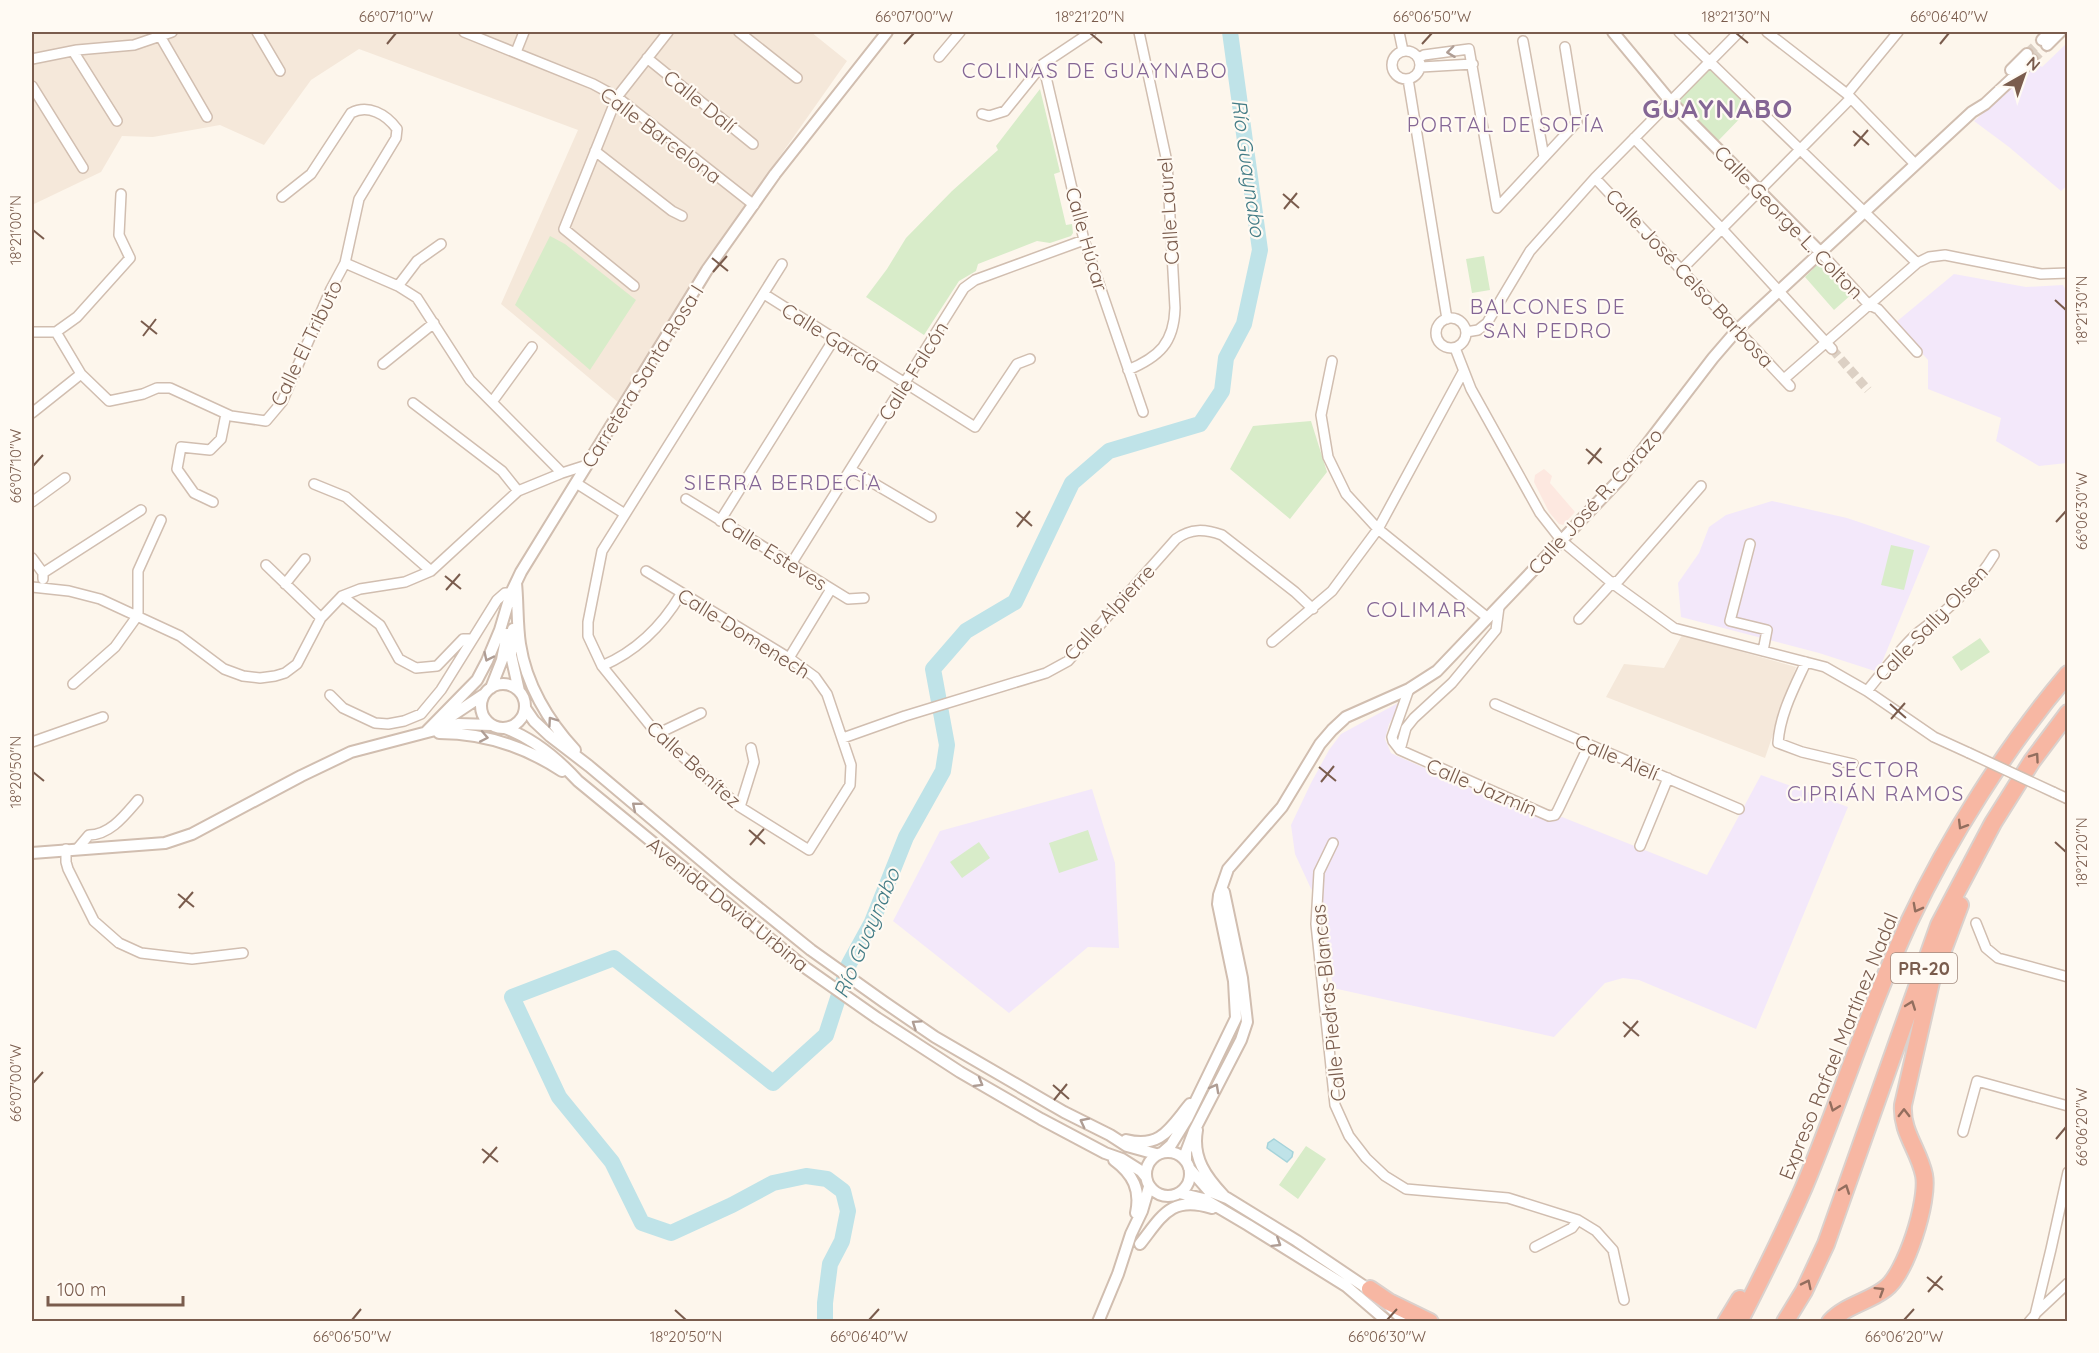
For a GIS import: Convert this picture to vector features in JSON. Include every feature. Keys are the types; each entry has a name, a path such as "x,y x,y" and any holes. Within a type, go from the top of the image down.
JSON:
{"highway":[{"name":"Expreso Rafael Martínez Nadal","path":"1739,1322 1772,1258 1804,1185 1910,921 1953,840 1984,788 2067,674"},
{"name":"PR-20","path":"1785,1322 1804,1291 1826,1244 1939,925 1993,823 2032,761 2067,713"},
{"path":"1830,1322 1842,1311 1887,1288 1899,1271 1919,1223 1925,1199 1924,1176 1904,1124 1903,1105 1931,982 1993,823"},
{"path":"1726,1322 1748,1287 1772,1258"},
{"path":"1370,1289 1389,1302 1430,1322"}],"street":[{"path":"32,59 73,51 135,45 172,32"},
{"path":"257,32 280,71"},
{"name":"Calle Barcelona","path":"464,32 593,84 617,97 754,205"},
{"path":"516,52 524,32"},
{"path":"634,286 564,229 617,97 668,32"},
{"path":"739,32 796,78"},
{"name":"Carretera Santa Rosa I","path":"426,732 477,680 500,630 514,588 542,536 707,270 775,174 887,32"},
{"path":"939,57 960,32"},
{"path":"982,114 989,116 1005,111 1043,64 1091,32"},
{"name":"Calle Laurel","path":"1128,370 1149,361 1168,341 1175,322 1167,162 1139,32"},
{"path":"1399,32 1403,51"},
{"name":"Calle George L. Colton","path":"1613,32 1671,102 1760,190 1869,305 1878,309 1917,352"},
{"path":"1679,32 1917,263"},
{"path":"1466,332 1478,330 1491,318 1530,251 1595,178 1739,32"},
{"path":"1767,32 1849,96 1915,164"},
{"path":"1682,269 1800,150 1849,96 1898,32"},
{"path":"2046,39 2060,32"},
{"path":"160,36 207,117"},
{"path":"1523,41 1544,157"},
{"path":"1420,62 1413,52 1403,51 1393,58 1392,69 1400,78 1408,79 1416,76 1424,55 1469,49 1497,208 1577,122 1565,47"},
{"path":"73,51 117,121"},
{"name":"Calle José R. Carazo","path":"1160,1153 1171,1145 1183,1127 1236,1018 1234,981 1218,904 1228,869 1282,807 1320,744 1346,717 1409,689 1437,671 1621,478 1738,329 1972,112 1981,100 2030,57"},
{"name":"Calle Dalí","path":"647,58 753,144"},
{"path":"1420,62 1473,63"},
{"name":"Calle Húcar","path":"1043,64 1084,240 1143,412"},
{"path":"1408,79 1447,319"},
{"path":"32,87 83,168"},
{"path":"282,197 311,174 351,113 360,109 372,110 391,122 397,129 396,138 359,199 345,263 398,286 417,298 470,380 562,473"},
{"path":"1634,138 1828,346 1869,305 1917,263 1929,256 1945,255 2041,274 2067,273"},
{"path":"595,151 672,211 682,216"},
{"name":"Calle José Celso Barbosa","path":"1595,178 1787,382 1828,346"},
{"path":"32,332 56,332 77,317 130,258 119,235 121,194"},
{"name":"Calle Falcón","path":"791,564 964,288 975,280 1084,240"},
{"path":"398,286 417,261 441,244"},
{"name":"Calle El Tributo","path":"56,332 81,374 109,401 143,394 157,388 170,388 226,414 266,421 282,402 331,289 345,263"},
{"name":"Calle Benítez","path":"782,264 602,551 588,622 590,644 602,666 657,734 740,807 809,850 850,785 851,765 843,738"},
{"name":"Calle García","path":"764,294 975,427 1017,364 1030,359"},
{"path":"1447,319 1459,320 1466,332 1464,341 1455,348 1444,346 1437,337 1438,326 1447,319"},
{"path":"383,364 434,323"},
{"path":"720,521 834,339"},
{"path":"492,402 532,347"},
{"path":"1455,348 1463,372 1535,504 1562,541 1612,583 1674,628 1825,667 1867,691 1934,737 2067,799"},
{"path":"1332,361 1321,415 1328,457 1346,494 1378,529 1488,618"},
{"path":"1272,642 1332,591 1378,529 1463,372"},
{"path":"32,413 81,374"},
{"path":"413,403 502,471 518,491"},
{"path":"213,502 194,493 177,469 181,447 210,450 221,440 226,414"},
{"path":"32,587 43,587 100,599 138,615 180,636 224,669 243,676 260,678 285,673 297,664 321,618 342,596 360,588 405,582 431,571 518,491 587,465"},
{"path":"851,470 932,517"},
{"path":"32,502 65,478"},
{"path":"576,483 625,514"},
{"path":"314,484 346,497 431,571"},
{"path":"1579,619 1612,583 1619,580 1701,486"},
{"name":"Calle Esteves","path":"686,499 848,599 864,598"},
{"path":"43,573 141,510"},
{"path":"73,684 116,647 138,615 138,571 161,520"},
{"name":"Calle Alpierre","path":"843,738 905,716 1046,674 1068,661 1176,539 1188,531 1209,531 1222,535 1313,609"},
{"path":"1750,544 1730,621 1767,630 1763,651"},
{"name":"Calle Sally Olsen","path":"1867,691 1919,632 1931,625 1982,574 1994,555"},
{"path":"32,558 43,573 43,587"},
{"path":"285,584 305,559"},
{"path":"266,565 321,618"},
{"name":"Calle Domenech","path":"646,572 789,658 815,677 827,694 843,738"},
{"path":"330,695 343,708 375,723 388,724 410,720 433,702 497,600 514,588 520,643 529,676 545,711 566,741 589,766"},
{"name":"Carretera Santa Rosa I","path":"488,691 502,660 514,588"},
{"name":"Carretera Santa Rosa I","path":"514,588 511,655 519,691"},
{"path":"789,658 831,589"},
{"path":"602,666 619,659 654,632 670,613 681,594"},
{"path":"342,596 380,625 399,659 416,668 438,666 463,639 472,639"},
{"path":"1400,750 1406,728 1414,718 1452,683 1496,630 1499,607"},
{"path":"1806,662 1784,712 1779,728 1778,743 1802,752 1853,764"},
{"path":"32,853 165,843 192,834 351,752 458,724 492,725 505,728 517,723 523,716 524,699 519,691 508,685 499,685 426,732"},
{"path":"1400,750 1392,737 1409,689"},
{"path":"488,691 481,703 482,712 492,725"},
{"name":"Calle Alelí","path":"1495,704 1739,809"},
{"name":"Avenida David Urbina","path":"525,708 543,730 811,950 884,1002 934,1037 1065,1113 1128,1146 1160,1153"},
{"path":"657,734 701,712"},
{"path":"32,742 103,717"},
{"name":"Avenida David Urbina","path":"505,728 521,734 553,756 578,781 802,966 960,1072 1105,1153 1129,1163 1141,1171 1147,1181"},
{"path":"426,732 474,735 515,746 549,762 578,781"},
{"name":"Calle Jazmín","path":"1400,750 1552,817 1558,810 1589,745"},
{"path":"740,807 754,762 751,748"},
{"path":"1640,846 1668,778"},
{"path":"78,848 89,835 103,834 124,817 138,800"},
{"name":"Calle Piedras Blancas","path":"1333,843 1319,872 1316,924 1335,1105 1349,1136 1366,1158 1385,1176 1406,1189 1508,1198 1578,1220 1596,1231 1613,1250 1624,1300"},
{"path":"66,849 68,869 94,921 118,943 141,953 192,960 243,952"},
{"path":"1140,1244 1161,1207 1189,1182 1189,1142 1241,1040 1247,1022 1242,978 1223,884"},
{"path":"1976,923 1986,948 1998,957 2067,977"},
{"path":"1963,1131 1977,1081 2067,1106"},
{"path":"1110,1135 1133,1142 1156,1140 1168,1132 1200,1093"},
{"path":"1199,1120 1196,1140 1199,1159 1210,1180 1227,1198"},
{"path":"1131,1234 1142,1211 1147,1165 1160,1153 1174,1152 1188,1164 1206,1188 1227,1198 1370,1289 1405,1322"},
{"path":"1098,1322 1118,1274 1131,1234 1138,1201 1136,1185 1125,1169 1105,1153"},
{"path":"2032,1318 2051,1249 2067,1172"},
{"path":"1147,1181 1158,1194 1204,1199 1346,1286 1388,1322"},
{"path":"1118,1274 1164,1214 1173,1207 1194,1204 1227,1213"},
{"path":"1535,1246 1572,1228 1578,1220"},
{"path":"2032,1318 2067,1282"}],"shaded area":[{"path":"32,32 811,32 847,61 719,243 619,403 501,304 578,130 359,49 311,80 264,145 220,125 153,137 122,136 101,172 32,205"},
{"path":"2067,43 2068,185 2061,191 1974,121 2039,64 2042,67"},
{"path":"1954,274 2026,287 2063,285 2068,294 2067,463 2039,466 1996,441 2001,418 1928,389 1928,360 1895,323"},
{"path":"1544,469 1552,476 1550,483 1575,512 1563,525 1559,524 1549,512 1534,482 1535,475"},
{"path":"1772,501 1847,518 1930,546 1878,672 1819,653 1681,617 1678,583 1699,553 1709,527 1726,515"},
{"path":"1682,635 1796,667 1765,758 1606,697 1624,664 1664,668"},
{"path":"1398,703 1401,705 1389,724 1385,739 1391,753 1543,819 1552,821 1562,817 1707,875 1761,775 1848,807 1756,1029 1639,980 1623,978 1605,983 1554,1037 1333,988 1325,927 1313,893 1295,854 1291,825 1329,750 1341,734"},
{"path":"1092,789 1115,863 1119,948 1088,947 1009,1013 893,921 940,831"}],"green space":[{"path":"1711,70 1751,107 1717,142 1680,104 1682,96 1706,72"},
{"path":"1040,89 1060,172 1054,174 1066,225 1072,224 1073,233 1071,236 1050,243 1037,241 978,264 976,271 959,281 924,335 866,297 906,238 952,191 998,150 996,146"},
{"path":"550,236 565,244 636,300 590,370 515,305"},
{"path":"1484,256 1490,290 1472,293 1466,259"},
{"path":"1818,264 1824,264 1852,294 1834,310 1805,277"},
{"path":"1311,421 1327,472 1290,519 1230,469 1253,426"},
{"path":"1891,545 1914,550 1904,590 1881,585"},
{"path":"1980,638 1990,652 1961,671 1952,657"},
{"path":"1088,830 1098,860 1059,873 1049,843"},
{"path":"979,842 990,858 962,878 950,862"},
{"path":"1306,1146 1326,1159 1298,1199 1279,1185"}],"water":[{"path":"1274,1139 1293,1152 1287,1162 1267,1148 1268,1143"}],"waterway":[{"name":"Río Guaynabo","path":"825,1322 830,1264 842,1241 848,1211 843,1191 827,1179 806,1176 773,1183 671,1233 642,1223 612,1162 559,1097 512,997 614,958 773,1083 826,1035 849,964 872,922 906,837 943,771 947,745 933,669 966,631 1015,602 1072,483 1109,451 1200,424 1222,391 1226,358 1244,324 1260,250 1230,32"}],"tunnel":[{"path":"2027,54 2042,40"},
{"path":"2032,60 2047,45"},
{"path":"1832,349 1868,390"}],"district":[{"name":"COLINAS DE GUAYNABO","path":"1095,70"},
{"name":"GUAYNABO","path":"1718,108"},
{"name":"PORTAL DE SOFÍA","path":"1506,124"},
{"name":"BALCONES DE SAN PEDRO","path":"1548,318"},
{"name":"SIERRA BERDECÍA","path":"783,482"},
{"name":"COLIMAR","path":"1417,609"},
{"name":"SECTOR CIPRIÁN RAMOS","path":"1876,781"}]}
